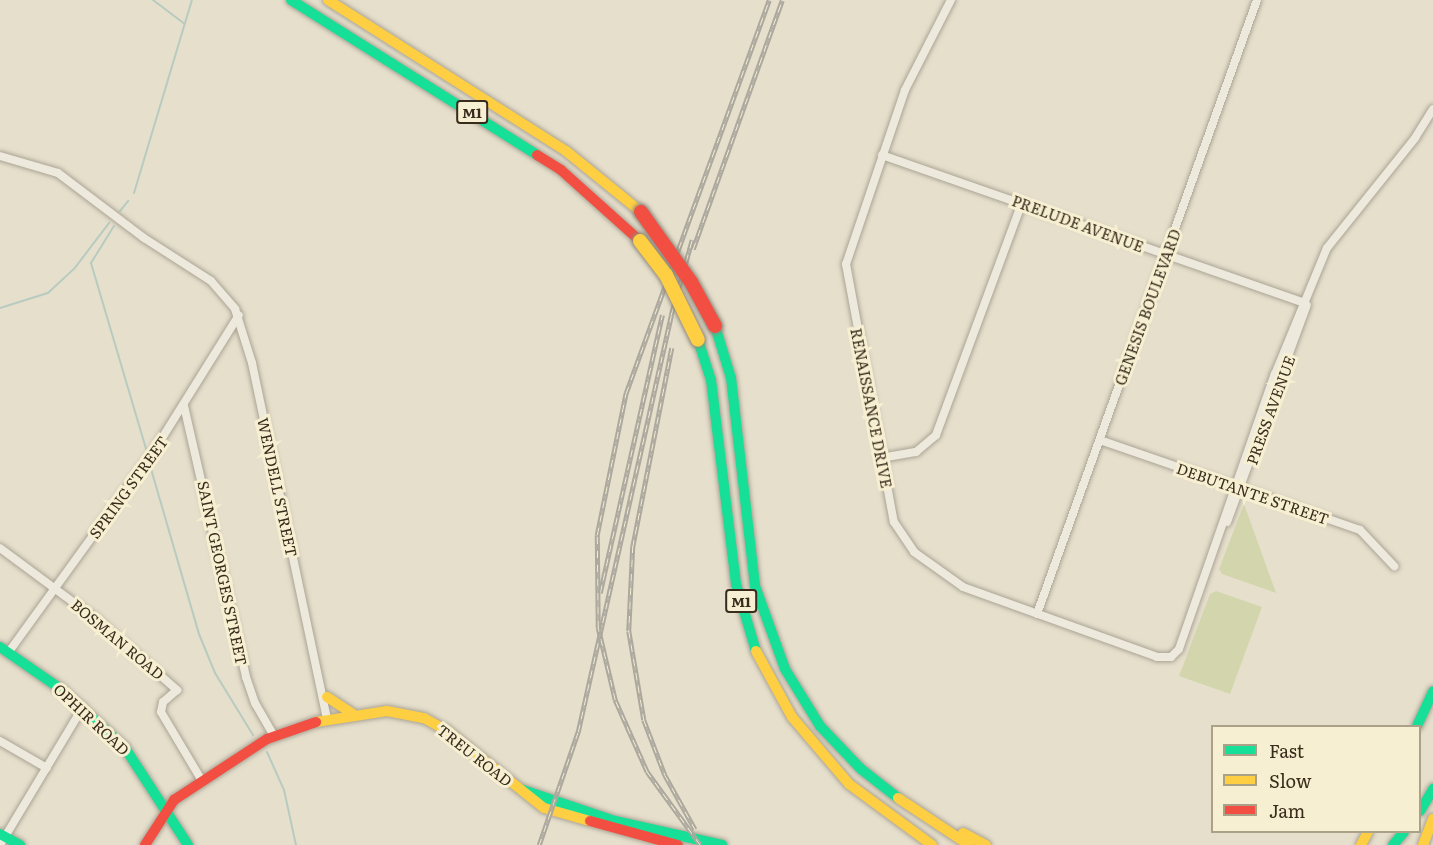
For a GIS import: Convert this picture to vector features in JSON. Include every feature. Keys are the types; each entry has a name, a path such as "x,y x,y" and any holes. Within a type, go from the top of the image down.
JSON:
{"main road":[{"name":"M1","path":"291,0 561,170 640,241 666,275 698,339 711,380 736,584 749,633 769,681 792,717 849,784 932,845"},
{"name":"M1","path":"328,0 566,151 641,213 680,265 715,326 731,378 755,586 767,627 784,669 820,726 861,769 900,800 969,845"},
{"name":"OPHIR ROAD","path":"4,650 83,707 134,759 188,845"},
{"path":"1417,725 1433,692"},
{"path":"327,697 352,714"},
{"name":"TREU ROAD","path":"166,809 201,780 270,738 330,718 387,711 424,718 446,730 537,805 573,819 678,845"},
{"name":"TREU ROAD","path":"517,788 615,821 722,845"},
{"path":"1421,808 1433,789"},
{"path":"900,800 986,845"},
{"path":"145,845 166,809"},
{"path":"1423,845 1433,819"},
{"path":"1393,845 1402,833"},
{"path":"2,838 20,845"}],"street":[{"name":"RENAISSANCE DRIVE","path":"951,0 914,70 882,155 846,264 894,522 914,552 963,587 1143,653 1169,658"},
{"name":"GENESIS BOULEVARD","path":"1037,614 1257,0"},
{"name":"PRESS AVENUE","path":"1169,658 1179,649 1305,303 1334,236 1415,138 1433,109"},
{"name":"PRELUDE AVENUE","path":"882,155 1022,202 1305,303"},
{"path":"0,156 58,173 123,223 211,281 239,315"},
{"path":"881,458 916,452 936,435 1022,202"},
{"name":"SPRING STREET","path":"4,650 55,587 154,452 239,315"},
{"name":"WENDELL STREET","path":"239,315 330,718"},
{"name":"PRESS AVENUE","path":"1223,528 1238,498 1238,488 1248,470 1287,353"},
{"name":"SAINT GEORGES STREET","path":"184,406 246,677 270,738"},
{"name":"DEBUTANTE STREET","path":"1100,440 1360,530 1394,566"},
{"path":"1238,498 1257,493 1248,470"},
{"name":"BOSMAN ROAD","path":"0,548 55,587 134,649 177,690 164,702 162,712 201,780"},
{"name":"WENDELL STREET","path":"316,658 327,697 330,718"},
{"path":"2,838 83,707"},
{"path":"0,741 47,768"}],"green space":[{"path":"1244,504 1276,593 1222,574 1219,569"},
{"path":"1216,591 1262,607 1230,694 1179,676 1210,594"}],"waterway":[{"path":"153,0 184,23"},
{"path":"134,193 192,0"},
{"path":"120,211 128,201"},
{"path":"0,308 48,293 74,269 109,223"},
{"path":"114,226 91,263 148,456"},
{"path":"149,462 199,634 215,673 253,735"},
{"path":"267,752 284,790 296,845"}],"railway":[{"path":"700,845 647,772 615,700 598,628 597,535 626,393 769,0"},
{"path":"693,249 782,0"},
{"path":"539,845 578,732 671,315 692,240"},
{"path":"600,593 662,315"},
{"path":"672,348 633,546 629,631 644,720 665,775 695,829"}],"traffic: fast":[{"path":"291,0 537,155"},
{"path":"715,326 731,378 755,586 785,669 820,726 861,769 898,798"},
{"path":"698,340 711,380 736,584 756,651"},
{"path":"0,647 62,690 125,748 188,845"},
{"path":"1417,725 1433,692"},
{"path":"520,789 615,821 722,845"},
{"path":"1421,809 1433,789"},
{"path":"1393,845 1403,833"},
{"path":"0,834 20,845"}],"traffic: slow":[{"path":"328,0 566,151 641,212"},
{"path":"640,241 666,275 698,340"},
{"path":"756,651 792,717 849,784 932,845"},
{"path":"327,697 352,713"},
{"path":"316,722 387,711 424,718 446,730 544,808 590,821"},
{"path":"898,798 969,845"},
{"path":"1423,845 1433,819"},
{"path":"963,833 986,845"},
{"path":"1361,845 1367,833"}],"traffic: jam":[{"path":"537,155 561,170 640,241"},
{"path":"641,212 691,282 715,326"},
{"path":"145,845 174,800 267,739 316,722"},
{"path":"590,821 678,845"}]}
